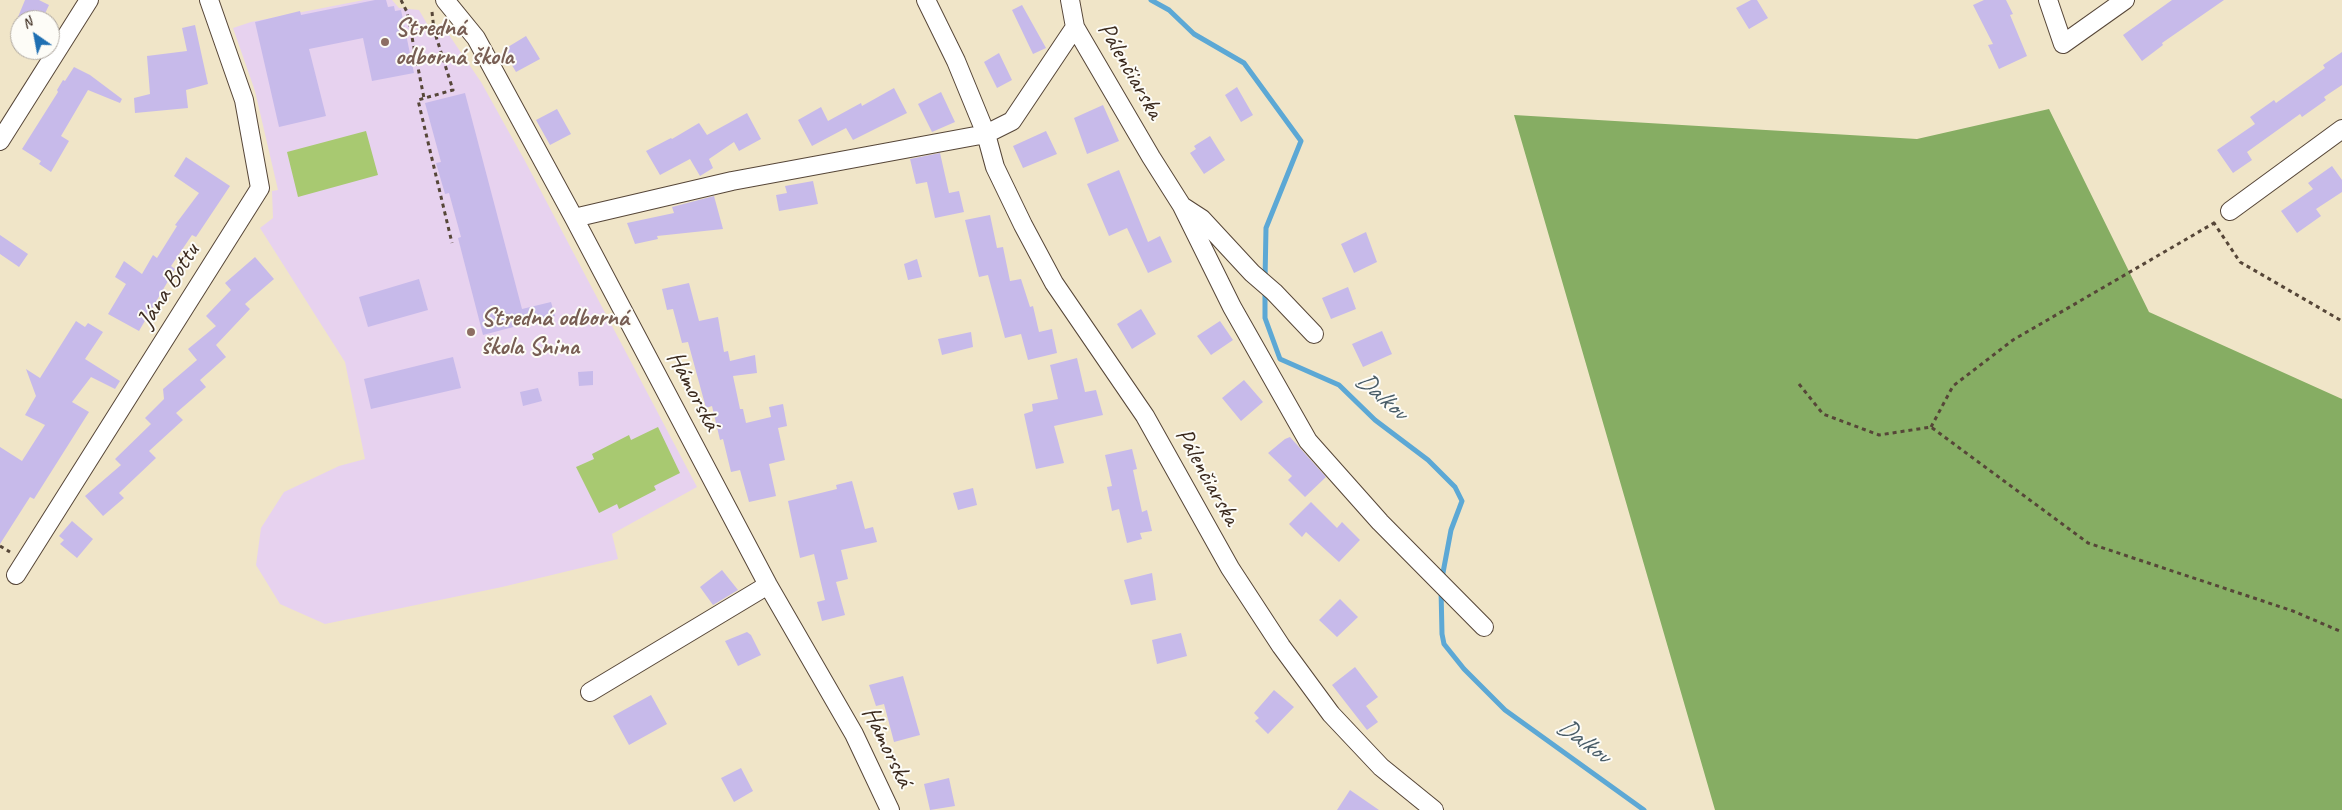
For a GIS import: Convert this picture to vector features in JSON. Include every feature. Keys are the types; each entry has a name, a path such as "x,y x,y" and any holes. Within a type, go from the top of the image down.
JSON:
{"street":[{"path":"0,141 89,0"},
{"name":"Jána Bottu","path":"16,575 260,188 244,100 208,0"},
{"name":"Pálenčiarska","path":"926,0 956,61 986,134 995,167 1054,283 1145,416 1230,568 1271,630 1331,714 1382,766 1434,810"},
{"name":"Pálenčiarska","path":"1070,0 1075,26 1182,206 1232,307 1308,441 1380,522 1484,627"},
{"path":"2048,0 2063,44 2126,0"},
{"name":"Hámorská","path":"438,3 476,38 574,218 768,585 854,734 890,810"},
{"name":"Pálenčiarska","path":"986,134 1012,121 1075,26"},
{"path":"2230,211 2342,129"},
{"path":"574,218 732,181 986,134"},
{"path":"1182,206 1202,219 1252,273 1274,292 1314,334"},
{"path":"590,692 768,585"}],"path":[{"path":"401,0 407,12 424,98"},
{"path":"438,3 434,30 452,90 418,100 452,243"},
{"path":"1931,427 1953,386 2013,340 2214,223 2230,211"},
{"path":"2214,223 2240,262 2342,321"},
{"path":"1799,384 1823,414 1879,435 1931,427 2088,543 2293,611 2342,632"}],"shaded area":[{"name":"Stredná odborná škola Snina","path":"364,0 392,0 399,8 419,10 430,29 445,29 481,82 525,161 697,487 612,534 618,559 502,587 325,624 280,604 256,565 261,528 284,492 339,466 365,459 345,362 260,228 273,218 272,191 278,190 255,91 233,28 251,22"}],"green space":[{"path":"2049,109 2149,312 2342,399 2342,810 1715,810 1514,115 1917,139"},
{"path":"366,131 378,175 298,197 287,152"},
{"path":"658,427 680,473 654,486 656,490 619,509 617,504 599,513 576,467 594,459 592,454 629,435 631,440"}],"building":[{"path":"25,0 39,0 49,5 47,10 21,10"},
{"path":"375,0 386,0 388,7 394,6 395,11 401,10 414,73 372,81 363,38 309,49 326,116 279,127 255,22 300,11 301,15"},
{"path":"1751,0 1757,0 1768,18 1749,29 1736,8"},
{"path":"1984,0 2006,0 2013,14 2010,15 2027,56 1999,69 1988,45 1993,44 1973,5"},
{"path":"2172,0 2224,0 2162,43 2163,45 2142,61 2123,35"},
{"path":"1022,5 1046,48 1033,54 1012,10"},
{"path":"195,25 208,84 186,90 188,108 135,113 134,98 150,94 147,56 187,51 182,28"},
{"path":"526,36 540,59 516,72 503,50"},
{"path":"2342,52 2342,85 2324,97 2326,100 2302,117 2300,114 2247,152 2252,160 2233,173 2217,150 2255,124 2250,117 2274,100 2276,103 2325,68 2323,65"},
{"path":"999,53 1012,80 997,88 984,62"},
{"path":"74,67 90,75 122,99 120,103 88,90 61,136 69,141 51,172 39,164 41,161 22,149 58,92 57,90 63,80 65,81"},
{"path":"1237,87 1253,115 1241,122 1225,95"},
{"path":"894,88 907,113 853,140 846,128 812,146 798,120 821,107 828,121 861,103 862,106"},
{"path":"941,92 955,122 932,132 918,104"},
{"path":"465,93 522,309 551,302 555,316 483,335 458,238 461,237 449,193 445,194 436,163 441,162 425,103"},
{"path":"1103,105 1119,141 1087,154 1074,118"},
{"path":"557,109 571,134 550,145 536,120"},
{"path":"747,113 761,139 739,151 734,142 709,159 713,168 700,176 690,159 660,175 646,151 672,139 699,123 707,135"},
{"path":"1046,131 1057,154 1023,168 1013,146"},
{"path":"1210,136 1225,160 1204,174 1190,153 1196,149 1194,146"},
{"path":"940,153 949,193 959,191 964,212 935,218 927,182 916,184 910,159"},
{"path":"186,157 230,186 196,237 192,235 171,266 175,269 139,331 108,314 126,284 115,277 124,261 142,274 153,255 157,258 177,226 175,225 199,193 174,176"},
{"path":"2332,166 2342,180 2342,192 2316,209 2321,216 2297,233 2281,211 2313,189 2308,183"},
{"path":"1119,170 1148,242 1160,236 1172,262 1148,273 1127,228 1109,236 1087,184"},
{"path":"813,181 818,204 779,211 776,195 787,193 785,186"},
{"path":"714,196 723,229 657,236 658,239 635,244 627,223 674,213 672,207"},
{"path":"990,215 997,248 1003,247 1010,281 1021,279 1030,307 1033,306 1039,332 1052,329 1057,353 1028,360 1021,334 1005,338 988,275 979,277 965,220"},
{"path":"1366,232 1377,262 1354,273 1341,244"},
{"path":"0,235 28,254 19,267 0,254"},
{"path":"255,257 274,279 245,304 250,309 216,345 226,357 200,380 206,387 176,413 183,420 149,451 156,458 119,493 124,498 103,516 85,496 121,465 115,459 151,424 145,418 164,399 163,389 197,360 188,349 216,326 206,316 231,290 225,283"},
{"path":"917,259 922,277 908,280 904,264"},
{"path":"419,279 428,310 368,327 359,297"},
{"path":"689,283 699,321 718,317 724,352 728,351 730,361 755,355 757,373 733,376 740,409 743,409 746,423 771,417 769,407 783,404 787,426 778,428 785,460 769,464 776,496 749,502 740,470 731,472 723,439 720,440 712,406 706,408 688,342 682,343 673,309 667,310 662,289"},
{"path":"1348,287 1356,309 1331,319 1322,298"},
{"path":"1141,309 1156,334 1132,349 1117,324"},
{"path":"76,321 85,327 88,323 103,332 85,359 120,381 115,389 91,377 72,402 89,412 34,499 30,497 0,544 0,447 22,461 45,425 25,415 36,396 26,369 40,378"},
{"path":"1220,321 1233,340 1211,355 1197,336"},
{"path":"1382,331 1392,354 1363,367 1352,344"},
{"path":"971,332 973,347 942,355 938,339"},
{"path":"453,357 461,388 371,409 364,379"},
{"path":"1077,358 1085,392 1096,390 1103,415 1054,426 1064,463 1036,469 1024,414 1033,411 1032,404 1058,399 1050,365"},
{"path":"593,371 593,385 579,386 578,372"},
{"path":"1244,380 1263,402 1241,421 1222,398"},
{"path":"538,388 542,401 523,406 520,392"},
{"path":"1290,437 1326,477 1305,497 1288,480 1292,476 1268,453"},
{"path":"1132,449 1137,469 1133,470 1142,512 1147,510 1152,531 1140,533 1142,539 1127,543 1119,509 1112,511 1107,487 1112,486 1105,455"},
{"path":"852,481 865,529 873,527 877,542 841,550 848,579 836,582 845,615 822,621 817,602 825,600 814,554 800,558 788,501 837,489 836,485"},
{"path":"973,488 977,505 958,510 953,493"},
{"path":"1311,502 1337,528 1342,522 1360,540 1339,562 1306,532 1302,537 1289,524"},
{"path":"72,521 93,539 77,558 60,544 64,540 59,536"},
{"path":"722,570 738,590 713,605 700,587"},
{"path":"1152,573 1156,600 1131,605 1124,580"},
{"path":"1340,599 1358,617 1337,637 1319,620"},
{"path":"747,632 751,635 761,655 738,666 725,641"},
{"path":"1181,633 1187,656 1157,664 1152,640"},
{"path":"1355,667 1378,697 1366,706 1378,722 1367,730 1332,685"},
{"path":"903,676 920,735 894,742 884,704 876,706 869,685"},
{"path":"1274,690 1294,707 1268,734 1255,721 1259,718 1254,713"},
{"path":"651,695 667,724 629,745 613,716"},
{"path":"741,768 753,791 734,802 721,778"},
{"path":"949,778 955,806 930,810 924,784"},
{"path":"1350,790 1379,810 1337,810"}],"waterway":[{"name":"Dalkov","path":"1151,0 1169,10 1194,34 1244,63 1301,141 1266,228 1265,280"},
{"name":"Dalkov","path":"1265,291 1265,318 1280,359 1339,385 1375,420 1428,460 1455,487 1462,501 1451,530 1442,578"},
{"name":"Dalkov","path":"1441,589 1444,644 1464,669 1505,710 1644,810"}],"place":[{"name":"Stredná odborná škola","path":"385,42"},
{"name":"Stredná odborná škola Snina","path":"471,332"}]}
